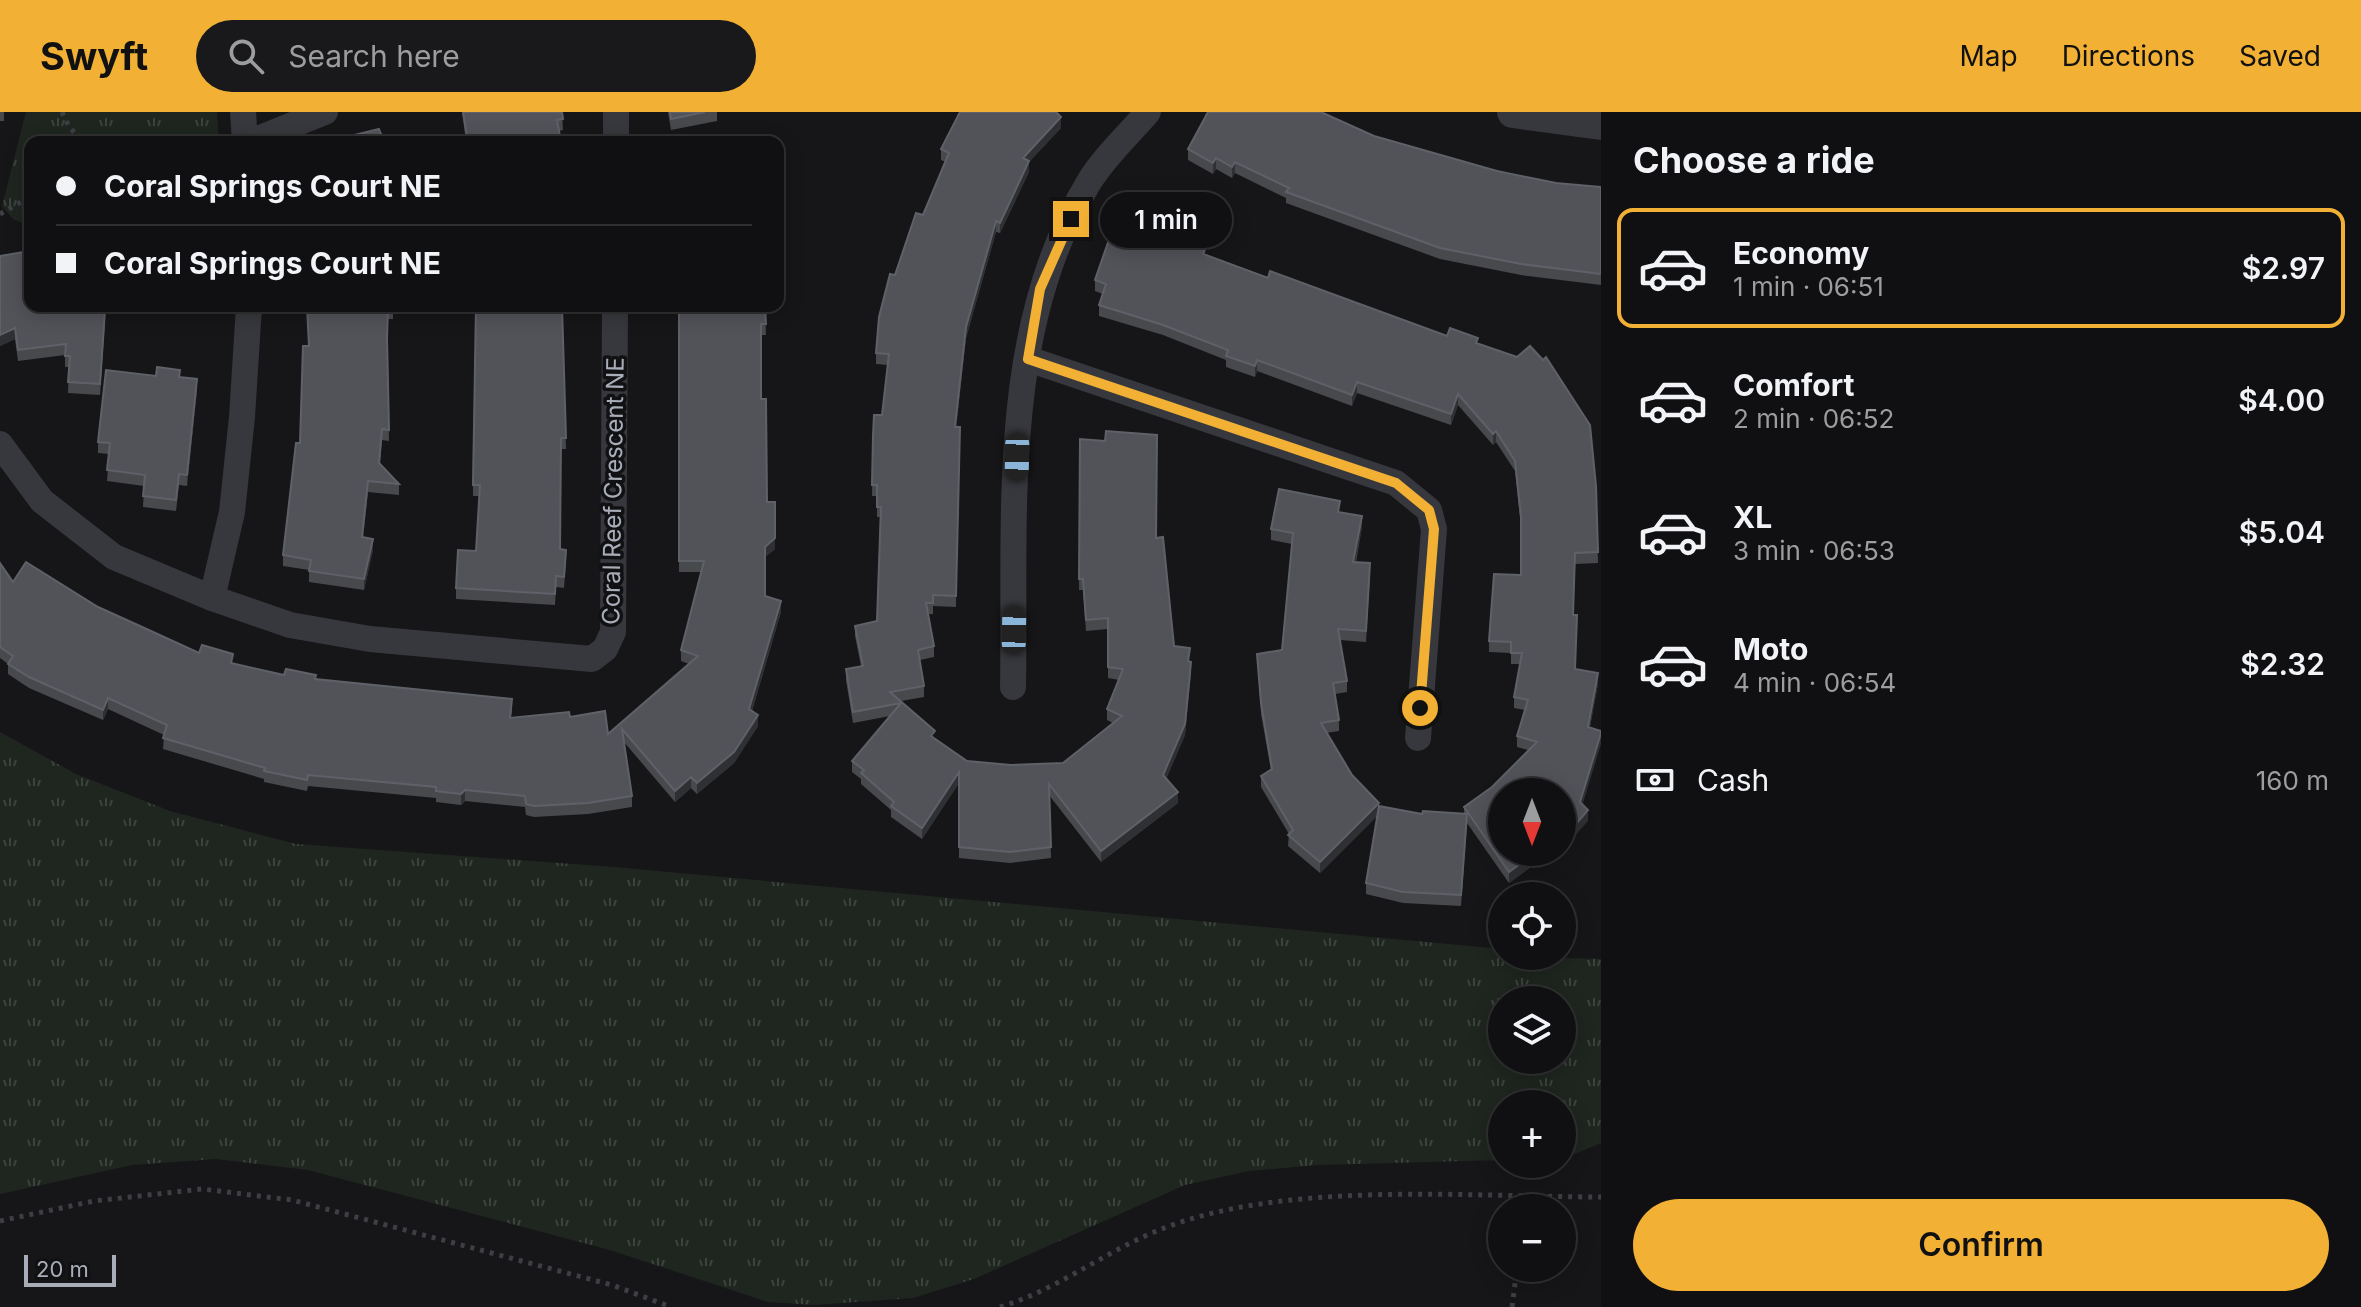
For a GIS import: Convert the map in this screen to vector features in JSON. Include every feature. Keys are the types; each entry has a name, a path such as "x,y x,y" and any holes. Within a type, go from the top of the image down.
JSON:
{"street":[{"path":"243,112 247,136"},
{"path":"263,136 325,112"},
{"path":"616,112 616,136"},
{"path":"1013,687 1018,428 1040,289 1090,180 1148,112"},
{"path":"1513,112 1601,124"},
{"path":"0,444 42,501 114,557 212,598 232,512 249,312"},
{"name":"Coral Reef Crescent NE","path":"212,598 290,625 370,639 592,659 605,649 613,632 615,312"},
{"path":"1028,359 1396,483 1429,510 1434,529 1418,738"}],"path":[{"path":"62,112 69,127 78,136"},
{"path":"3,212 24,200"},
{"path":"0,1221 94,1201 202,1189 292,1200 612,1285 671,1307"},
{"path":"1000,1307 1024,1300 1159,1230 1229,1210 1319,1197 1488,1197"},
{"path":"1576,1197 1601,1197"},
{"path":"1512,1307 1515,1282"}],"green space":[{"path":"26,112 217,112 219,136 24,136 24,224 13,219 2,206"},
{"path":"0,732 76,774 170,811 296,844 614,867 1488,948 1488,970 1576,970 1576,958 1601,959 1601,1143 1576,1153 1576,1090 1488,1090 1488,1160 1317,1165 1249,1171 1185,1185 974,1279 913,1298 814,1305 768,1302 610,1250 308,1170 216,1159 132,1165 0,1194"}],"building":[{"path":"463,112 562,112 563,119 557,120 560,136 467,136"},
{"path":"670,112 705,112 671,119"},
{"path":"960,112 1056,112 1061,117 1023,158 1029,161 1000,223 996,221 966,327 955,427 960,427 956,596 933,595 933,603 926,603 934,646 918,650 924,686 890,692 935,731 931,736 967,761 1011,765 1063,763 1122,716 1107,709 1123,669 1108,667 1108,618 1086,620 1083,579 1079,579 1080,439 1105,441 1106,431 1157,435 1156,538 1163,537 1174,646 1190,648 1188,661 1191,662 1185,724 1163,775 1178,792 1101,851 1049,784 1051,847 1010,852 959,847 959,772 922,828 891,806 894,802 852,761 901,703 853,712 846,669 863,666 855,626 877,621 881,507 877,507 877,485 872,485 873,435 874,415 882,415 889,354 876,353 879,317 890,274 895,275 916,213 923,215 949,153 941,149"},
{"path":"1208,112 1321,112 1374,136 1497,171 1556,183 1601,187 1601,274 1521,264 1440,248 1286,192 1289,188 1235,162 1232,167 1216,158 1213,163 1188,149"},
{"path":"379,129 382,136 350,136"},
{"path":"1112,231 1160,245 1164,232 1206,247 1203,254 1268,278 1270,271 1447,336 1450,328 1478,338 1476,343 1517,357 1530,346 1543,360 1546,357 1590,425 1596,486 1598,552 1575,553 1573,615 1577,615 1575,669 1598,673 1588,727 1601,733 1580,802 1588,810 1576,824 1576,778 1501,778 1537,742 1517,736 1528,700 1514,697 1522,653 1511,653 1511,642 1489,641 1494,574 1521,575 1521,517 1515,461 1496,431 1493,434 1458,394 1451,414 1357,382 1352,395 1257,360 1255,366 1226,356 1228,350 1099,305 1106,284 1095,280"},
{"path":"24,252 24,312 105,312 100,384 68,382 70,356 65,356 66,344 18,350 15,328 0,335 0,256"},
{"path":"307,312 388,312 389,430 382,429 379,463 399,484 368,481 362,537 373,539 364,579 309,571 311,560 283,555 296,443 300,443 303,346 309,346"},
{"path":"476,312 562,312 566,438 561,438 560,549 566,550 564,577 556,576 555,594 456,588 458,550 476,551 480,485 473,485"},
{"path":"679,312 765,312 766,324 761,324 761,399 766,399 767,502 775,502 775,538 765,547 765,596 781,601 749,709 758,715 734,752 697,783 691,777 675,791 622,729 632,796 588,803 534,806 526,804 525,796 465,790 461,794 436,791 436,787 308,775 307,780 264,771 265,768 163,738 167,725 108,698 103,710 29,677 8,664 13,656 0,647 0,563 13,582 26,562 98,607 199,653 202,645 233,654 231,663 284,675 286,669 316,675 315,679 512,699 510,718 569,712 570,717 605,711 608,734 698,656 681,650 704,561 679,561"},
{"path":"157,367 180,370 179,377 197,379 187,475 179,474 176,500 143,496 145,475 107,470 110,443 98,442 106,370 156,376"},
{"path":"1279,489 1340,501 1338,512 1362,516 1353,562 1370,563 1366,631 1338,629 1347,681 1333,683 1339,720 1321,723 1352,775 1379,803 1320,862 1288,835 1293,830 1261,776 1272,769 1257,654 1282,650 1293,533 1271,529"},
{"path":"1488,790 1488,842 1464,807"},
{"path":"1379,806 1422,814 1423,811 1467,814 1461,895 1403,892 1366,883"}],"route":[{"path":"1071,219 1040,289 1028,359 1396,483 1429,510 1434,529 1420,708"}]}
